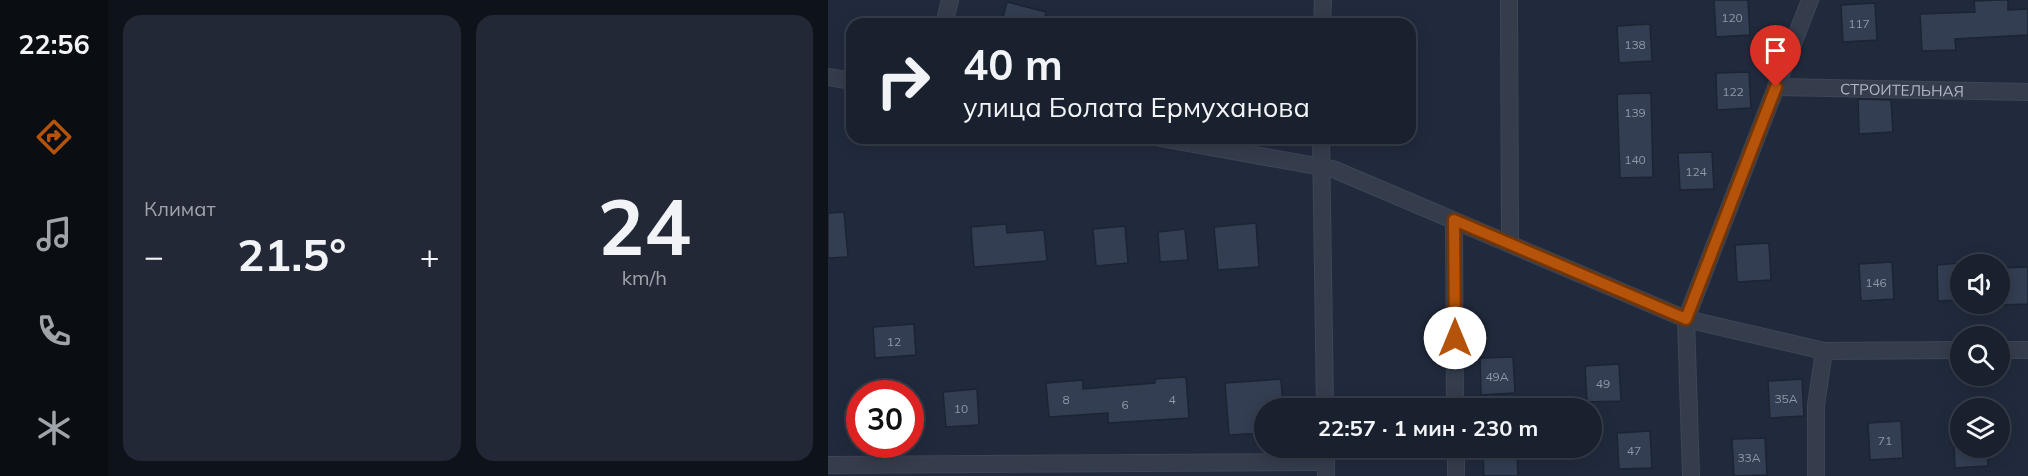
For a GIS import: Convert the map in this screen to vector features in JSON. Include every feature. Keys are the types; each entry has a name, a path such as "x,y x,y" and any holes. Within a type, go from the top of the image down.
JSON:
{"street":[{"path":"946,18 950,0"},
{"path":"1322,18 1323,0"},
{"path":"1509,0 1510,244"},
{"path":"1691,476 1686,319 1810,0"},
{"path":"828,77 846,80"},
{"name":"СТРОИТЕЛЬНАЯ","path":"1776,87 2028,92"},
{"path":"1193,144 1333,169 1686,319 1824,351 1950,350"},
{"path":"1321,144 1325,398"},
{"path":"1454,220 1455,398"},
{"path":"2010,350 2028,350"},
{"path":"1816,476 1816,405 1824,351"},
{"path":"1456,458 1456,476"},
{"path":"828,465 1326,462"}],"building":[{"path":"1714,0 1748,0 1750,35 1716,37"},
{"path":"2008,0 2008,10 2028,9 2028,35 1955,39 1956,50 1922,51 1920,14 1975,12 1974,1"},
{"path":"1007,2 1046,12 1044,18 1003,18"},
{"path":"1875,3 1877,40 1843,42 1841,5"},
{"path":"1650,24 1652,61 1619,63 1617,26"},
{"path":"1749,72 1751,108 1717,110 1716,73"},
{"path":"1651,93 1653,177 1620,178 1617,94"},
{"path":"1858,99 1891,100 1893,132 1859,134"},
{"path":"1712,152 1714,189 1680,190 1678,153"},
{"path":"844,212 848,257 828,258 828,213"},
{"path":"1256,223 1259,267 1218,270 1214,227"},
{"path":"1006,224 1007,233 1044,230 1047,261 974,267 971,227"},
{"path":"1125,226 1128,263 1096,266 1093,229"},
{"path":"1185,229 1188,260 1160,262 1158,232"},
{"path":"1769,243 1771,280 1737,282 1735,245"},
{"path":"1892,262 1894,299 1861,301 1859,264"},
{"path":"1950,264 1950,300 1938,301 1937,265"},
{"path":"2028,267 2028,304 2010,305 2010,268"},
{"path":"914,324 916,355 875,358 873,327"},
{"path":"1513,357 1515,393 1481,395 1480,358"},
{"path":"1619,364 1621,401 1602,402 1602,398 1587,398 1585,366"},
{"path":"1186,377 1189,418 1108,423 1108,413 1049,417 1046,383 1083,380 1083,389 1155,383 1155,379"},
{"path":"1281,379 1282,398 1254,398 1254,434 1229,435 1225,383"},
{"path":"1802,379 1804,416 1770,418 1768,381"},
{"path":"977,389 979,425 946,427 943,392"},
{"path":"1901,421 1903,458 1870,460 1868,423"},
{"path":"1650,431 1652,468 1619,469 1617,433"},
{"path":"1765,438 1767,475 1734,476 1732,439"},
{"path":"1483,458 1517,458 1518,476 1484,476"},
{"path":"1955,458 1988,458 1988,466 1955,468"}],"route":[{"path":"1455,338 1454,220 1686,319 1776,87"}]}
